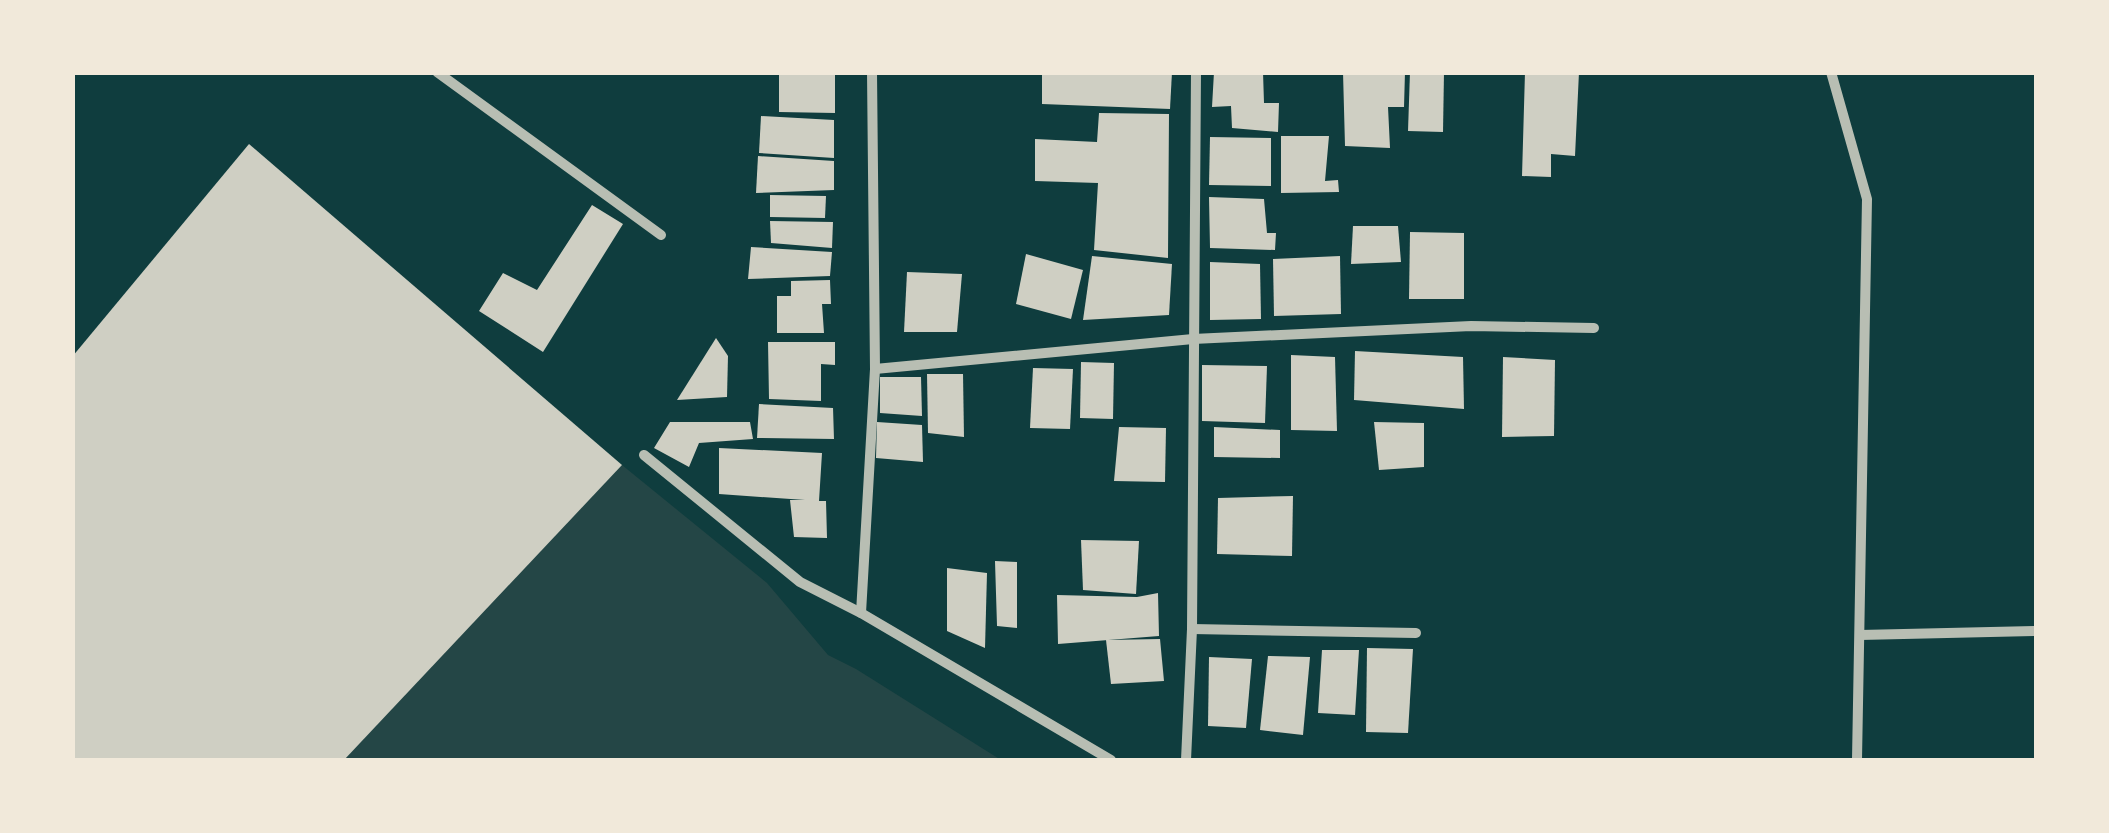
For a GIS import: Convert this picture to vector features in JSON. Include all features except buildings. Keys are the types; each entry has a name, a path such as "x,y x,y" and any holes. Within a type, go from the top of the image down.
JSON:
{"street":[{"path":"437,72 660,235"},
{"path":"860,614 875,369 872,72"},
{"path":"1186,760 1192,628 1196,72"},
{"path":"1830,72 1867,199 1856,760"},
{"path":"875,369 1194,339 1471,326 1594,328"},
{"path":"644,454 800,582 1111,760"},
{"path":"1192,628 1416,633"},
{"path":"1860,635 2036,631"}],"shaded area":[{"path":"622,465 767,583 828,655 1001,760 337,760"}]}
